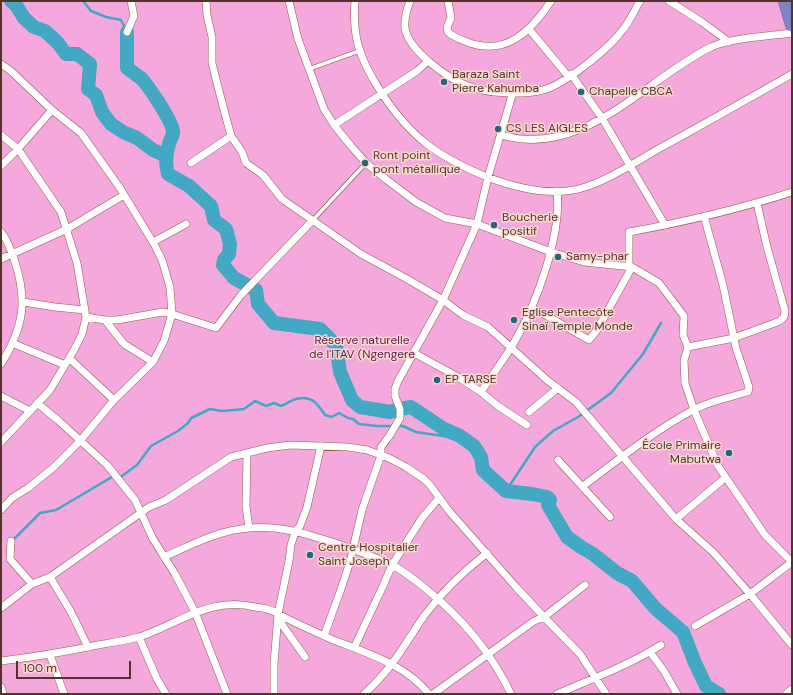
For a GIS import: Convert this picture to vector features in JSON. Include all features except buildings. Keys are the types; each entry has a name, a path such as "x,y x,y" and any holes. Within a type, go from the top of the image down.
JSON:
{"highway":[{"path":"785,1 791,18"}],"street":[{"path":"127,32 134,16 131,1"},
{"path":"206,1 207,15 212,37 212,63 231,136 242,152 246,163 263,175 282,200 361,254 443,300 463,315 488,327 510,348 581,406 676,519 714,554 750,594 792,645"},
{"path":"289,1 298,39 324,109 334,125 366,163 386,180 432,212 445,218 477,224 551,252 584,262 631,267 659,283 684,316 683,335 688,347 684,360 685,383 694,410 718,466 765,534 792,562 750,594 695,626"},
{"path":"355,1 354,14 359,51 369,74 404,125 421,140 456,163 488,177 520,187 557,191 581,188 599,181 792,74"},
{"path":"410,1 405,27 408,36 413,45 439,71 468,86 489,91 513,92 544,90 556,84 597,56 622,31 640,1"},
{"path":"448,1 451,18 447,27 448,32 459,39 486,47 502,45 514,41 529,29 552,1"},
{"path":"669,1 702,22 729,42"},
{"path":"529,29 570,75 602,118 664,225"},
{"path":"500,135 532,140 550,139 585,128 625,104 672,71 712,47 729,42 792,33"},
{"path":"334,125 417,71 428,61"},
{"path":"1,64 52,110 81,133 99,158 153,242 164,267 170,287 172,314 164,341 153,362 114,400 80,441 54,467 28,488 12,498 1,510"},
{"path":"324,636 342,589 362,510 381,455 381,447 400,418 400,409 395,396 395,389 443,300 477,224 488,177 513,92"},
{"path":"1,166 52,110"},
{"path":"1,135 18,149 61,212 77,263 85,314 82,334 50,390 1,442"},
{"path":"191,163 231,136"},
{"path":"481,392 516,339 531,308 551,252 558,200 557,191"},
{"path":"531,308 589,340 597,330 631,267 629,232 757,203 792,192"},
{"path":"1,259 67,229 124,195"},
{"path":"688,347 734,338 780,321 784,317 785,311 767,247 757,203"},
{"path":"583,486 654,434 694,410 710,403 748,392 749,387 734,338 723,285 704,216"},
{"path":"23,302 85,314 105,320 118,320 163,312 216,328 241,295 312,220"},
{"path":"153,242 186,224"},
{"path":"1,232 7,240 20,278 23,302 19,327 1,364"},
{"path":"105,320 124,344 153,362"},
{"path":"12,343 67,362 114,400"},
{"path":"414,353 458,377 527,425"},
{"path":"529,412 558,388"},
{"path":"1,396 30,411"},
{"path":"37,404 59,421 107,465 135,500 153,539 175,574 195,612 227,694"},
{"path":"1,608 32,584 50,577 149,507 166,500 189,487 231,457 290,444 348,447 381,455 406,467 424,479 544,617 580,654 606,694"},
{"path":"274,694 274,664 278,614 295,532 300,526 307,507 321,446"},
{"path":"248,453 246,500 249,528"},
{"path":"558,460 610,517"},
{"path":"676,519 725,478"},
{"path":"354,648 384,586 392,565 422,518 439,498"},
{"path":"164,557 221,534 249,528 280,528 318,537 392,565 412,577 438,599 469,630 488,653 511,694"},
{"path":"11,541 10,559 32,584"},
{"path":"364,694 392,664 438,599 468,568 487,552"},
{"path":"50,577 71,612 88,647"},
{"path":"433,694 534,621 544,617 585,585"},
{"path":"1,661 50,655 139,637 195,612 226,605 249,605 272,610 324,636 392,664 408,673 429,694"},
{"path":"278,614 283,626 305,657"},
{"path":"139,637 157,679 166,694"},
{"path":"557,694 597,678 661,645"},
{"path":"650,652 664,671 677,694"},
{"path":"50,655 64,694"},
{"path":"1,687 3,694"},
{"path":"786,694 792,688"}],"lane":[{"path":"309,70 359,51"},
{"path":"312,220 366,163"}],"green space":[{"name":"Réserve naturelle de l'ITAV (Ngengere","path":"1,1 792,1 792,694 1,694"}],"waterway":[{"path":"11,1 16,5 24,18 34,27 45,31 58,43 66,54 77,54 90,64 88,89 96,95 102,112 111,124 123,132 137,138 153,150 166,156"},
{"path":"83,1 91,11 106,17 121,20 126,30"},
{"path":"127,32 127,68 142,79 160,105 172,127 173,134 169,142 166,159 168,174 189,186 211,206 214,220 226,229 230,244 229,254 224,260 223,265 234,278 256,290 258,304 274,323 320,329 336,345 340,372 352,400 360,407 390,412 411,407 444,429 460,436 474,446 481,457 483,470 506,491 547,497 550,500 548,505 567,537 593,554 617,573 632,581 656,609 683,632 706,686 719,694"},
{"path":"506,491 535,447 553,431 578,417 611,393 643,354 661,323"},
{"path":"122,476 137,465 151,446 178,431 188,423 191,418 210,409 222,411 244,409 255,401 266,406 274,403 281,406 294,400 306,398 314,401 325,415 332,417 339,413 353,419 359,424 403,426 416,432 465,440"},
{"path":"12,541 40,513 56,510 112,477"}],"place":[{"name":"Baraza Saint Pierre Kahumba","path":"444,82"},
{"name":"Chapelle CBCA","path":"581,92"},
{"name":"CS LES AIGLES","path":"498,129"},
{"name":"Ront point pont métallique","path":"365,163"},
{"name":"Boucherie positif","path":"494,225"},
{"name":"Samy-phar","path":"558,257"},
{"name":"Eglise Pentecôte Sinaï Temple Monde","path":"514,320"},
{"name":"EP TARSE","path":"437,380"},
{"name":"École Primaire Mabutwa","path":"729,453"},
{"name":"Centre Hospitalier Saint Joseph","path":"310,555"}]}
